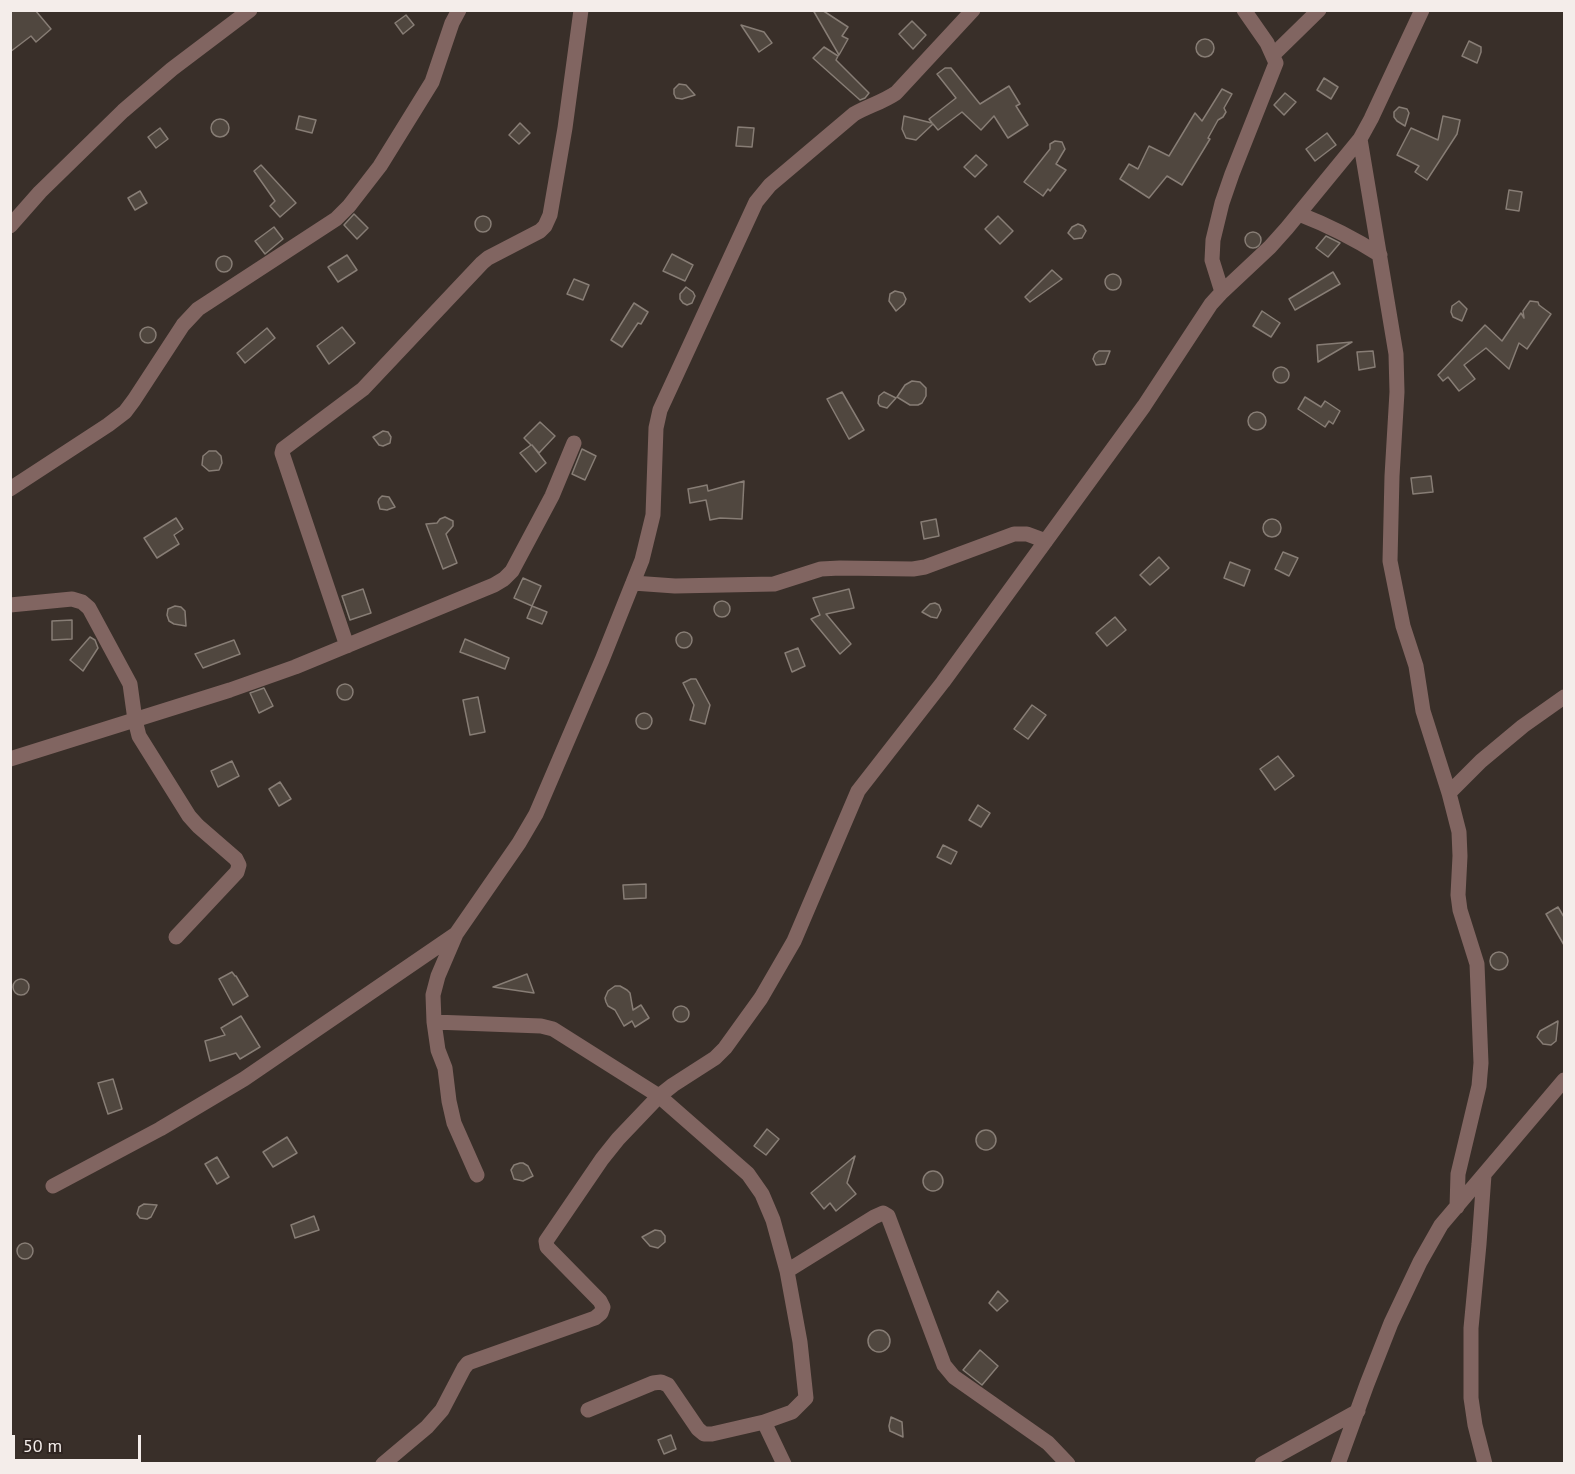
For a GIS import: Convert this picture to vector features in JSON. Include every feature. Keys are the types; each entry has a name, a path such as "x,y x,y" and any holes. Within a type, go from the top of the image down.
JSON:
{"street":[{"path":"10,226 40,192 123,111 172,69 250,10"},
{"path":"10,489 125,412 183,325 198,309 336,219 349,206 380,166 432,82 452,23 459,10"},
{"path":"347,646 282,453 283,449 363,388 482,263 545,226 550,214 565,128 581,10"},
{"path":"477,1175 454,1123 445,1068 438,1050 433,995 438,975 456,933 519,843 536,814 642,560 653,515 656,428 660,410 756,202 770,185 854,114 896,93 973,10"},
{"path":"1222,292 1212,260 1213,240 1232,174 1276,63 1267,43 1244,10"},
{"path":"1273,55 1318,10"},
{"path":"383,1464 427,1427 442,1410 468,1363 595,1318 601,1313 603,1307 600,1301 547,1247 546,1241 618,1139 659,1096 715,1058 725,1048 761,998 795,941 858,791 943,682 1046,541 1144,406 1212,304 1270,247 1360,139 1422,10"},
{"path":"1360,139 1396,354 1397,392 1390,561 1403,626 1416,666 1423,711 1460,832 1458,895 1460,910 1477,964 1481,1063 1479,1086 1458,1174 1456,1207"},
{"path":"1299,214 1331,226 1380,255"},
{"path":"10,759 230,690 295,667 494,585 512,571 552,496 574,443"},
{"path":"633,583 675,586 774,584 821,569 925,567 1014,534 1027,534 1046,541"},
{"path":"10,605 72,599 82,602 89,608 130,684 139,736 189,816 239,865 237,872 176,937"},
{"path":"1449,793 1480,761 1564,697"},
{"path":"53,1186 160,1129 244,1079 456,933"},
{"path":"434,1022 542,1026 553,1029 659,1096 748,1174 762,1194 773,1220 787,1271 800,1342 806,1398 792,1412 764,1422 712,1434 705,1434 698,1429 668,1385 661,1382 653,1383 588,1410"},
{"path":"1338,1464 1391,1323 1420,1262 1441,1225 1564,1080"},
{"path":"1484,1175 1470,1328 1471,1398 1485,1464"},
{"path":"787,1271 874,1217 883,1213 888,1216 944,1365 954,1377 1048,1443 1068,1464"},
{"path":"1262,1464 1358,1411"},
{"path":"764,1422 784,1464"}],"building":[{"path":"10,10 35,10 51,29 36,42 31,36 10,52"},
{"path":"813,10 822,10 848,27 842,36 848,39 839,55"},
{"path":"406,15 414,25 403,34 395,23"},
{"path":"912,21 926,35 913,49 899,34"},
{"path":"741,25 764,32 772,43 759,52"},
{"path":"1201,39 1209,39 1214,44 1212,55 1201,57 1196,52 1196,44"},
{"path":"1469,41 1481,47 1477,63 1462,56"},
{"path":"824,47 838,56 836,60 869,93 865,98 860,100 813,58"},
{"path":"945,68 951,68 980,104 1009,86 1020,104 1016,106 1028,125 1008,138 994,116 981,130 962,112 938,130 933,124 916,140 906,138 902,129 904,116 932,123 929,119 956,98 937,74"},
{"path":"1324,78 1338,87 1331,99 1317,90"},
{"path":"679,84 686,85 695,95 682,99 676,98 674,89"},
{"path":"1222,89 1232,94 1224,108 1226,112 1218,120 1208,138 1210,139 1182,185 1167,176 1149,198 1120,179 1129,164 1138,169 1149,146 1169,156 1195,113 1202,121"},
{"path":"1285,93 1296,102 1284,115 1274,105"},
{"path":"1399,107 1407,109 1409,113 1405,126 1394,117 1394,112"},
{"path":"299,116 316,120 312,133 296,129"},
{"path":"1443,116 1460,120 1457,134 1427,180 1415,172 1419,166 1397,155 1411,128 1438,140"},
{"path":"216,119 224,119 229,124 227,135 216,137 211,132 211,124"},
{"path":"520,123 530,133 519,144 509,135"},
{"path":"738,127 754,128 752,147 736,146"},
{"path":"160,128 168,139 156,148 148,137"},
{"path":"1327,133 1336,145 1315,161 1306,149"},
{"path":"1055,141 1062,142 1065,149 1056,164 1066,170 1050,191 1048,189 1043,196 1024,182 1050,149 1050,144"},
{"path":"976,155 987,165 975,177 964,167"},
{"path":"261,165 296,203 280,217 270,206 275,201 254,171"},
{"path":"1509,190 1522,192 1519,211 1506,209"},
{"path":"140,191 147,203 135,210 128,198"},
{"path":"354,214 368,228 357,239 344,225"},
{"path":"483,216 489,218 491,224 489,230 483,232 477,230 475,224 477,218"},
{"path":"998,216 1013,231 1000,244 985,229"},
{"path":"1078,224 1086,231 1082,238 1074,239 1068,233"},
{"path":"274,227 283,239 265,254 255,241"},
{"path":"1253,232 1259,234 1261,240 1259,246 1253,248 1247,246 1245,240 1247,234"},
{"path":"1326,236 1340,243 1328,257 1316,248"},
{"path":"672,254 693,265 685,281 663,271"},
{"path":"347,255 357,270 338,282 328,267"},
{"path":"221,256 227,256 232,264 230,270 221,272 216,267 216,261"},
{"path":"1052,270 1062,279 1030,302 1025,297"},
{"path":"1333,272 1340,284 1295,310 1289,299"},
{"path":"1113,274 1121,282 1113,290 1105,282"},
{"path":"574,279 589,285 583,300 567,294"},
{"path":"686,287 695,296 692,303 687,305 680,299 680,294"},
{"path":"895,291 903,293 906,299 896,311 889,301 890,294"},
{"path":"1459,301 1467,309 1462,321 1453,317 1451,312 1452,306"},
{"path":"1530,301 1538,302 1551,314 1527,349 1519,343 1509,369 1486,348 1464,365 1475,379 1459,391 1448,377 1443,381 1438,375 1485,325 1502,341 1521,313 1524,318 1523,311"},
{"path":"634,303 648,312 622,347 611,340"},
{"path":"1262,311 1280,323 1271,337 1253,326"},
{"path":"148,327 156,335 148,343 140,335"},
{"path":"342,327 355,343 329,364 317,346"},
{"path":"267,328 275,338 245,363 237,353"},
{"path":"1352,342 1318,362 1317,345"},
{"path":"1099,351 1110,351 1105,364 1096,365 1093,359"},
{"path":"1373,351 1375,367 1359,370 1357,352"},
{"path":"1281,367 1287,369 1289,375 1287,381 1281,383 1275,381 1273,375 1275,369"},
{"path":"912,381 920,382 926,388 926,396 918,405 910,405 897,397 905,385"},
{"path":"842,392 864,430 849,439 827,399"},
{"path":"884,392 896,398 887,408 878,403 879,396"},
{"path":"1305,397 1321,407 1325,401 1340,411 1333,424 1329,421 1325,427 1298,409"},
{"path":"1257,412 1263,415 1266,421 1263,427 1257,430 1251,427 1248,421 1251,415"},
{"path":"540,422 555,436 539,453 532,445 546,463 536,472 520,453 531,445 524,438"},
{"path":"383,431 388,432 391,437 390,443 383,446 379,445 373,437"},
{"path":"582,449 596,456 585,480 572,474"},
{"path":"209,451 216,451 221,456 222,463 219,470 209,471 202,465 203,456"},
{"path":"1431,476 1433,492 1413,494 1411,478"},
{"path":"744,481 742,519 710,520 706,500 690,503 688,489 707,485 708,491"},
{"path":"382,496 389,497 395,507 387,510 380,509 378,502"},
{"path":"445,517 453,521 453,526 446,534 457,563 443,569 426,524 437,523"},
{"path":"176,518 183,529 174,535 179,544 157,558 144,538"},
{"path":"936,519 939,536 924,539 921,522"},
{"path":"1268,519 1276,519 1281,524 1279,535 1268,537 1263,532 1263,524"},
{"path":"1283,552 1298,558 1289,576 1275,569"},
{"path":"1159,557 1169,568 1150,585 1140,575"},
{"path":"1230,562 1250,570 1244,586 1224,578"},
{"path":"523,578 541,586 532,606 514,598"},
{"path":"363,589 371,613 350,620 342,596"},
{"path":"849,589 854,608 826,614 851,644 840,654 811,619 820,615 813,598"},
{"path":"719,601 725,601 730,609 728,615 719,617 714,612 714,606"},
{"path":"935,603 941,610 937,618 922,612 930,604"},
{"path":"175,606 185,611 186,626 169,621 168,609"},
{"path":"532,606 547,612 542,624 527,618"},
{"path":"1115,617 1126,630 1107,646 1096,633"},
{"path":"72,620 72,639 52,640 52,621"},
{"path":"684,632 690,634 692,640 690,646 684,648 678,646 676,640 678,634"},
{"path":"90,637 95,640 98,648 83,671 70,660"},
{"path":"465,639 509,658 505,669 460,652"},
{"path":"234,640 240,654 203,668 195,654"},
{"path":"798,648 805,666 792,672 785,653"},
{"path":"696,679 710,705 705,724 690,720 694,705 683,683"},
{"path":"342,684 348,684 353,692 351,698 342,700 337,695 337,689"},
{"path":"264,688 273,706 259,713 250,693"},
{"path":"478,697 485,732 470,735 463,700"},
{"path":"1032,705 1046,715 1028,739 1014,729"},
{"path":"644,713 650,715 652,721 650,727 644,729 638,727 636,721 638,715"},
{"path":"1278,756 1294,776 1275,790 1260,769"},
{"path":"232,761 239,776 218,787 211,771"},
{"path":"280,782 291,799 279,806 269,789"},
{"path":"978,805 990,813 981,827 969,820"},
{"path":"943,845 957,852 951,864 937,857"},
{"path":"646,884 646,898 624,899 623,885"},
{"path":"1558,907 1564,917 1564,945 1546,914"},
{"path":"1495,952 1503,952 1508,957 1506,968 1495,970 1490,965 1490,957"},
{"path":"232,972 248,996 233,1005 219,979"},
{"path":"527,974 534,993 493,987"},
{"path":"21,979 29,987 21,995 13,987"},
{"path":"615,986 627,990 630,993 633,1010 641,1005 649,1018 635,1027 632,1021 624,1026 615,1010 608,1006 605,998 608,991"},
{"path":"681,1006 687,1008 689,1014 687,1020 681,1022 675,1020 673,1014 675,1008"},
{"path":"241,1016 260,1047 240,1059 236,1053 210,1061 205,1041 225,1035 221,1028"},
{"path":"1558,1021 1556,1041 1551,1045 1543,1044 1537,1037 1540,1031"},
{"path":"113,1079 122,1109 108,1114 98,1083"},
{"path":"767,1129 779,1139 766,1155 754,1146"},
{"path":"986,1130 993,1133 996,1140 993,1147 986,1150 979,1147 976,1140 979,1133"},
{"path":"287,1137 297,1153 273,1167 263,1152"},
{"path":"855,1156 847,1183 856,1194 836,1211 830,1203 824,1209 811,1193"},
{"path":"217,1157 229,1177 217,1184 205,1164"},
{"path":"520,1163 528,1166 533,1176 523,1181 514,1179 511,1170 514,1165"},
{"path":"933,1171 940,1174 943,1181 940,1188 933,1191 926,1188 923,1181 926,1174"},
{"path":"144,1204 157,1205 151,1217 147,1219 140,1218 137,1214 139,1207"},
{"path":"314,1216 319,1230 295,1238 291,1225"},
{"path":"655,1230 661,1231 665,1236 665,1242 658,1248 650,1246 642,1237"},
{"path":"25,1243 33,1251 25,1259 17,1251"},
{"path":"998,1291 1008,1301 997,1311 989,1303"},
{"path":"879,1330 887,1333 890,1341 887,1349 879,1352 871,1349 868,1341 871,1333"},
{"path":"980,1350 998,1366 982,1385 963,1370"},
{"path":"891,1417 902,1422 903,1437 890,1431"},
{"path":"671,1435 676,1449 664,1454 658,1440"}]}
